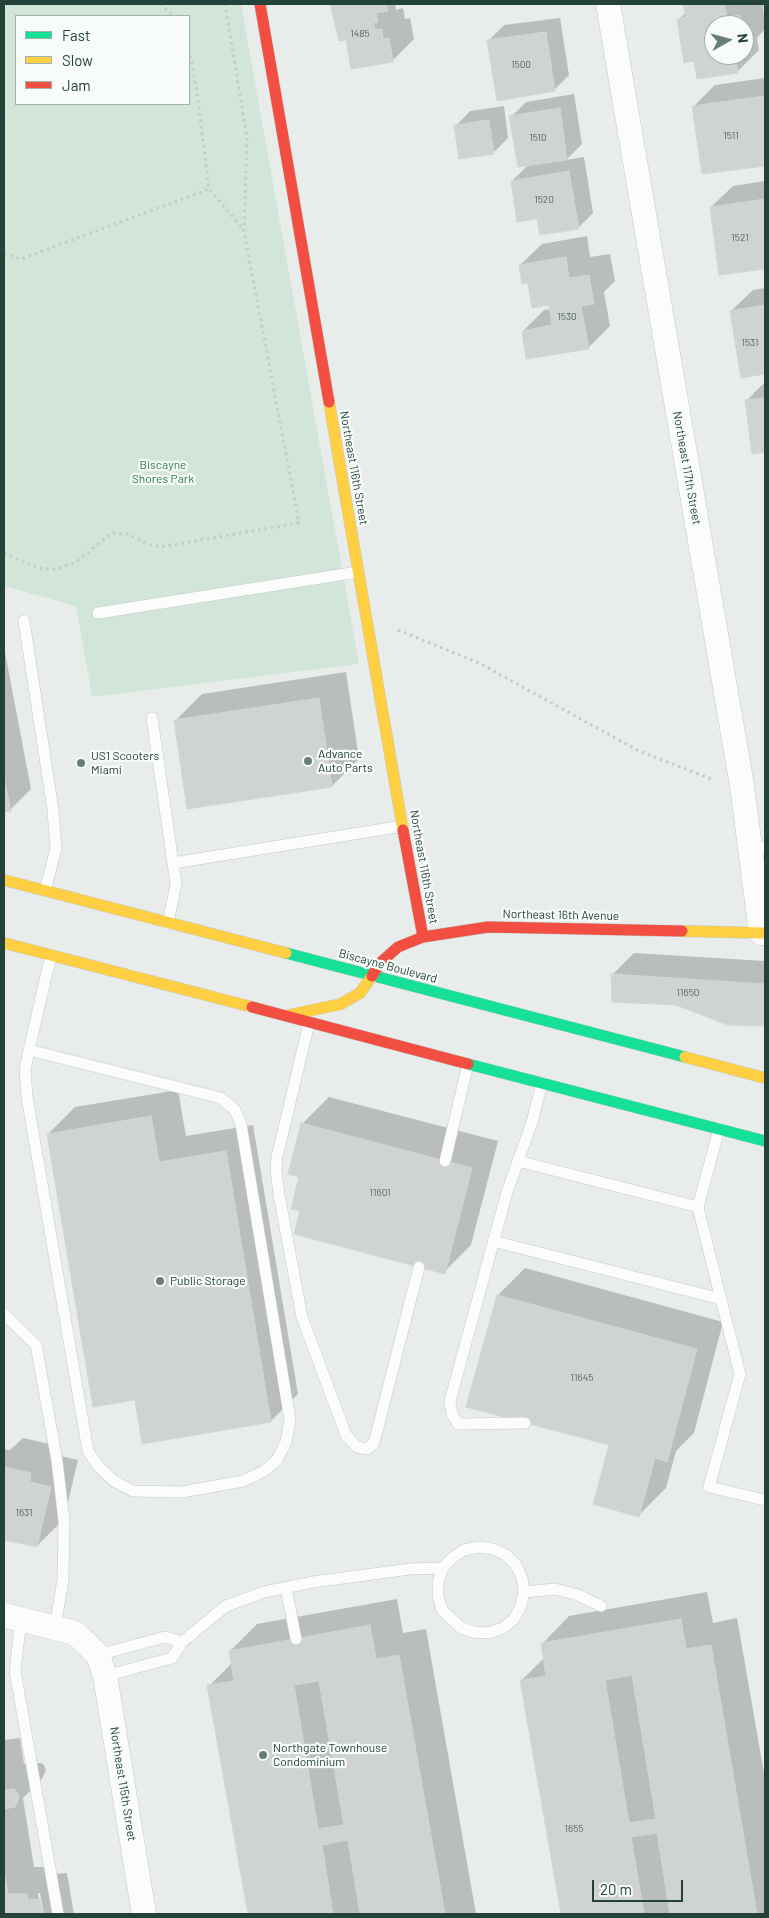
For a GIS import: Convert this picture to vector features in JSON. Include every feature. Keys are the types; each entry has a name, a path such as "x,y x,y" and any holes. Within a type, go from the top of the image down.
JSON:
{"main road":[{"name":"Northeast 116th Street","path":"260,4 423,938"},
{"name":"Biscayne Boulevard","path":"4,880 765,1078"},
{"name":"Northeast 16th Avenue","path":"286,1016 341,1004 360,992 380,964 398,946 423,938 488,927 763,933"},
{"path":"4,943 765,1141"}],"street":[{"name":"Northeast 117th Street","path":"608,4 742,786 758,848 763,933"},
{"path":"12,1617 75,1633 90,1645 101,1665"},
{"name":"Northeast 115th Street","path":"101,1665 144,1914"}],"lane":[{"path":"98,613 358,572"},
{"path":"24,621 53,810 56,848 45,891"},
{"path":"152,718 176,884 168,923"},
{"path":"173,863 403,826"},
{"path":"29,1050 221,1098 235,1110 241,1124 290,1420 286,1442 277,1460 264,1471 243,1481 182,1492 133,1490 114,1482 98,1466 88,1451 27,1096 25,1070 29,1050 51,955"},
{"path":"309,1022 277,1157 276,1170 302,1317 346,1434 357,1447 367,1450 374,1443 418,1267"},
{"path":"444,1161 468,1064"},
{"path":"525,1423 458,1424 452,1414 450,1401 493,1240 507,1192 532,1122 542,1083"},
{"path":"719,1129 698,1207 740,1374 708,1487 765,1500"},
{"path":"518,1161 698,1207"},
{"path":"493,1240 721,1299"},
{"path":"4,1314 36,1345 57,1461 64,1521 63,1579 55,1628"},
{"path":"479,1547 493,1549 506,1555 516,1565 522,1578 524,1592 521,1606 514,1619 503,1628 489,1633 474,1632 460,1627 442,1610 438,1596 438,1582 443,1568 452,1558 464,1550 479,1547"},
{"path":"101,1665 172,1658 182,1642 226,1606 264,1592 313,1582 410,1569 443,1568"},
{"path":"286,1588 296,1639"},
{"path":"524,1592 556,1590 578,1595 601,1606"},
{"path":"12,1617 15,1670 58,1914"},
{"path":"101,1665 165,1638 182,1642"}],"path":[{"path":"160,4 173,15"},
{"path":"4,553 30,566 43,569 58,569 76,562 112,534 127,534 145,543 160,547 299,523 244,231 247,137 225,4"},
{"path":"190,54 197,92 209,189 244,231"},
{"path":"4,253 21,260 209,189"},
{"path":"366,618 479,663 639,752 707,779 742,786"}],"green space":[{"name":"Biscayne Shores Park","path":"4,4 241,4 359,664 92,697 76,606 4,586"}],"building":[{"path":"330,4 386,4 388,11 376,13 378,22 373,23 375,30 382,29 383,39 389,38 393,62 351,69 346,40 339,41"},
{"path":"683,4 724,4 727,15 704,15 704,65 737,65 738,73 697,79 694,61 684,63 677,19 686,17"},
{"path":"546,32 555,91 497,101 487,40"},
{"path":"765,96 765,166 702,174 692,106"},
{"path":"560,108 567,160 518,167 509,116"},
{"path":"489,120 494,154 459,159 454,125"},
{"path":"569,171 579,229 540,235 537,219 517,222 511,181"},
{"path":"765,199 765,269 719,275 710,207"},
{"path":"566,257 569,278 589,275 594,304 581,306 589,349 526,359 522,331 552,325 549,305 532,308 528,283 522,284 519,265"},
{"path":"765,305 765,374 741,378 730,311"},
{"path":"765,398 765,452 752,454 745,400"},
{"path":"319,698 332,787 187,809 174,720"},
{"path":"4,777 11,812 4,810"},
{"path":"611,974 765,984 765,1026 728,1025 676,1005 612,1002"},
{"name":"Public Storage","path":"151,1116 159,1162 226,1151 271,1422 142,1444 135,1400 93,1407 47,1134"},
{"path":"301,1123 472,1168 445,1274 294,1234 300,1211 291,1209 299,1177 288,1174"},
{"path":"497,1295 697,1349 667,1462 655,1458 639,1517 593,1504 609,1445 466,1407"},
{"path":"4,1467 31,1473 30,1482 51,1487 37,1547 4,1540"},
{"path":"681,1619 686,1649 711,1645 757,1914 670,1914 657,1833 631,1837 644,1914 561,1914 520,1680 546,1676 541,1643","holes":["632,1675 656,1819 629,1823 605,1680"]},
{"name":"Northgate Townhouse Condominium","path":"370,1625 376,1659 399,1655 445,1914 360,1914 348,1840 322,1845 333,1914 248,1914 207,1685 234,1681 229,1651","holes":["319,1681 344,1825 318,1829 294,1685"]},
{"path":"13,1789 17,1792 19,1798 15,1807 4,1809 4,1790"},
{"path":"4,1870 8,1894 27,1894 28,1900 40,1899 43,1914 4,1914"}],"traffic: fast":[{"path":"286,953 685,1057"},
{"path":"468,1064 765,1141"}],"traffic: slow":[{"path":"329,402 403,830"},
{"path":"4,880 286,953"},
{"path":"682,931 765,933"},
{"path":"4,943 252,1007"},
{"path":"289,1015 341,1004 360,993 372,976"},
{"path":"685,1057 765,1078"}],"traffic: jam":[{"path":"260,4 329,402"},
{"path":"403,830 423,937"},
{"path":"372,976 380,963 398,947 423,937 488,927 682,931"},
{"path":"252,1007 468,1064"}],"place":[{"name":"Advance Auto Parts","path":"308,761"},
{"name":"US1 Scooters Miami","path":"81,763"},
{"name":"Public Storage","path":"160,1281"},
{"name":"Northgate Townhouse Condominium","path":"263,1755"}]}
